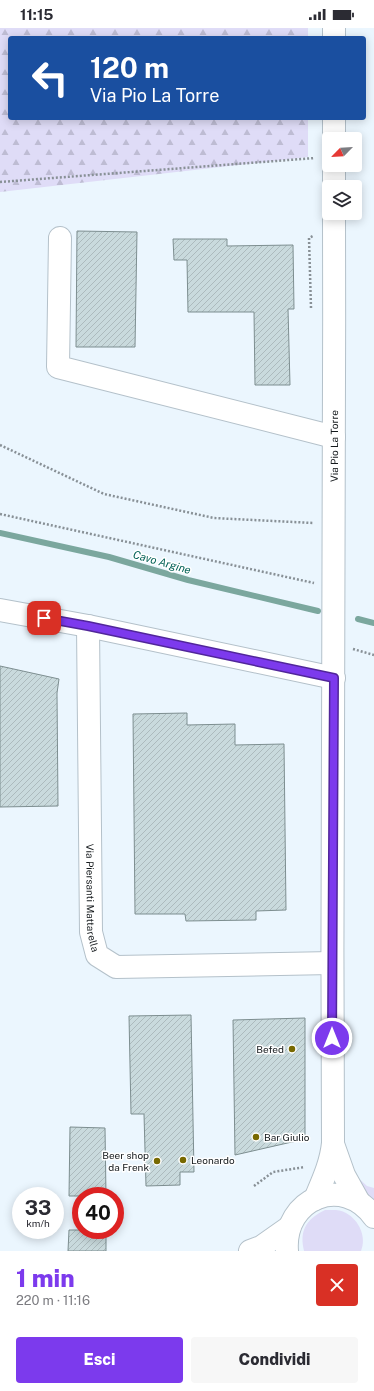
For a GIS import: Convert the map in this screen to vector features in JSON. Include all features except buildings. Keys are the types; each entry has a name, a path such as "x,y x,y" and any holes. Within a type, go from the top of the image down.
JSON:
{"street":[{"path":"334,120 334,132"},
{"name":"Via Pio La Torre","path":"315,1199 326,1174 333,1143 334,220"},
{"path":"60,238 58,367 334,437"},
{"path":"0,610 88,626 334,678"},
{"name":"Via Piersanti Mattarella","path":"88,626 91,932 97,955 116,967 332,963"},
{"name":"Via Pio La Torre","path":"333,1143 344,1175 369,1211"},
{"path":"287,1251 286,1240 288,1228 298,1211 315,1199 337,1195 348,1197 369,1211"},
{"path":"250,1251 261,1247 288,1228"}],"path":[{"path":"0,182 322,161"},
{"path":"0,445 104,494 214,518 320,524 334,527"},
{"path":"0,514 319,584"},
{"path":"352,649 374,655"},
{"path":"254,1186 273,1172 312,1166"}],"green space":[{"path":"0,28 308,28 308,36 8,36 8,120 308,120 308,157 0,192"},
{"path":"355,1175 367,1186 374,1188 374,1200 354,1183"},
{"path":"325,1210 341,1211 351,1216 355,1220 361,1229 363,1246 361,1251 304,1251 302,1237 306,1226 313,1217"}],"waterway":[{"name":"Cavo Argine","path":"0,533 109,557 188,580 318,611"},
{"path":"358,619 374,623"}],"place":[{"name":"Befed","path":"292,1049"},
{"name":"Bar Giulio","path":"256,1137"},
{"name":"Leonardo","path":"183,1160"},
{"name":"Beer shop da Frenk","path":"157,1161"}],"route":[{"path":"44,618 334,678 332,1038"}]}
